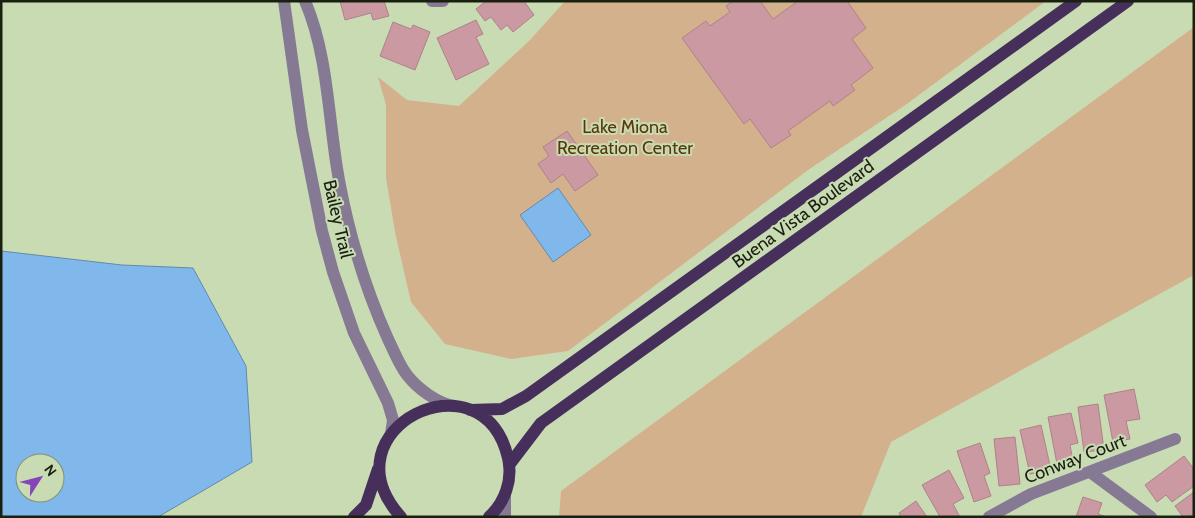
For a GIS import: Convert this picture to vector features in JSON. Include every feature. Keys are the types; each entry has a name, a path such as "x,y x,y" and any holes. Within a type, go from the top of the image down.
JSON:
{"main road":[{"name":"Buena Vista Boulevard","path":"354,517 366,505 391,434 403,420 419,410 438,406 456,406 470,410 502,409 526,396 1076,1"},
{"name":"Buena Vista Boulevard","path":"509,465 541,423 1128,1"},
{"name":"Buena Vista Boulevard","path":"470,410 485,420 497,432 506,448 509,465 505,494 489,517"},
{"name":"Buena Vista Boulevard","path":"380,462 382,484 390,504 401,517"}],"street":[{"name":"Bailey Trail","path":"284,1 302,130 322,231 333,272 354,333 388,403 394,420 391,434"},
{"name":"Bailey Trail","path":"305,1 321,57 341,188 356,252 375,311 398,362 408,376 422,390 445,404 456,406"},
{"path":"432,1 443,1"},
{"name":"Conway Court","path":"989,517 1031,494 1176,439"},
{"path":"1090,472 1152,517"},
{"path":"505,494 505,517"}],"green space":[{"name":"Lake Miona Recreation Center","path":"565,1 1046,1 904,106 808,170 568,351 511,359 445,344 411,302 395,232 386,178 386,105 378,77 407,100 459,106 530,40"},
{"path":"1194,27 1194,275 891,442 861,517 559,517 561,491"}],"water":[{"path":"558,188 591,235 553,262 520,215"},
{"path":"1,251 122,265 193,268 246,366 252,462 158,517 1,517"}],"building":[{"path":"340,1 384,1 389,16 373,20 371,13 345,20"},
{"path":"486,1 524,1 534,15 513,32 507,25 501,30 491,17 485,21 476,9"},
{"path":"733,1 760,1 773,19 798,1 847,1 866,28 852,39 873,68 851,85 855,90 833,106 830,101 788,131 791,135 771,148 750,119 744,124 682,38 706,21 710,26 730,12 726,6"},
{"path":"476,20 483,34 476,37 489,64 456,80 437,38"},
{"path":"393,22 411,29 413,25 430,32 415,70 380,56"},
{"path":"567,131 598,175 575,191 563,174 551,183 538,164 549,156 543,147"},
{"path":"1134,389 1140,419 1126,421 1130,439 1113,442 1104,395"},
{"path":"1098,404 1104,450 1084,452 1078,407"},
{"path":"1071,413 1078,443 1070,445 1073,461 1057,464 1048,417"},
{"path":"1041,425 1051,470 1030,474 1020,430"},
{"path":"1015,437 1020,484 999,486 994,439"},
{"path":"980,443 990,473 984,476 991,496 974,502 957,451"},
{"path":"1184,456 1194,469 1194,486 1172,502 1166,495 1157,502 1145,485"},
{"path":"949,470 964,498 953,504 960,517 940,517 922,485"},
{"path":"1194,492 1194,515 1183,517 1175,506"},
{"path":"1083,497 1102,503 1098,514 1107,517 1076,517"},
{"path":"916,501 927,517 901,517 899,513"}]}
